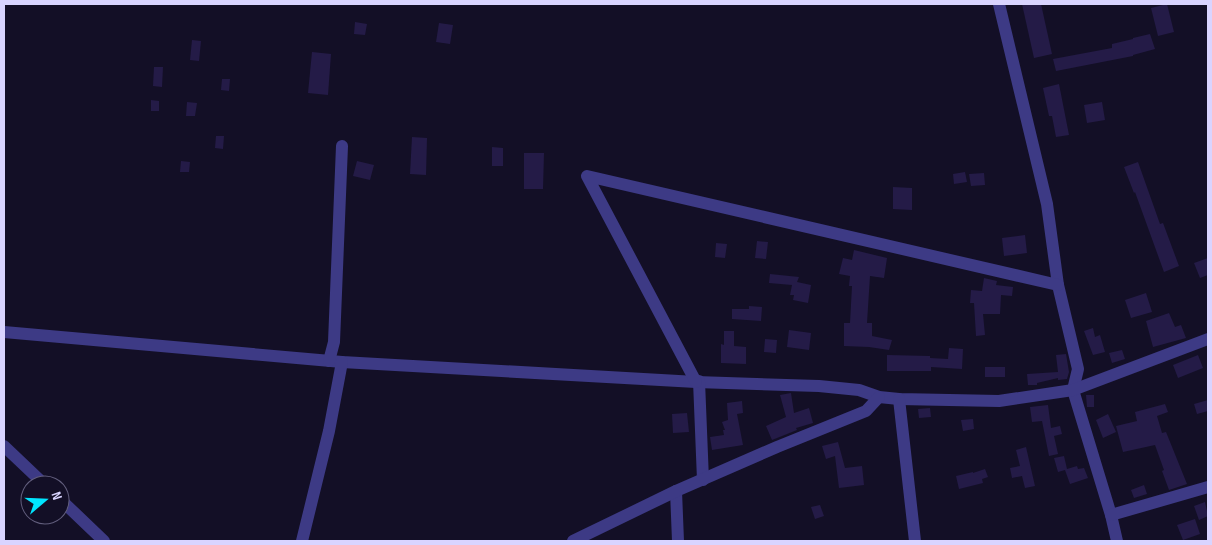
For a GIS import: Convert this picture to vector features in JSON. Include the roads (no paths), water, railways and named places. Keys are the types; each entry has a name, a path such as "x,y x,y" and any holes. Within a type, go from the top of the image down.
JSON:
{"street":[{"path":"999,4 1047,204 1058,285 1078,369 1074,390 1117,541"},
{"path":"329,361 334,342 342,146"},
{"path":"703,480 698,381 587,176 1058,285"},
{"path":"4,332 342,362 819,386 859,390 879,397 899,399 999,401 1074,390 1208,339"},
{"path":"302,541 342,362"},
{"path":"574,541 676,491 866,411 879,397"},
{"path":"899,399 915,541"},
{"path":"4,446 34,475"},
{"path":"1111,515 1208,487"},
{"path":"676,491 678,541"},
{"path":"70,509 104,541"}]}
